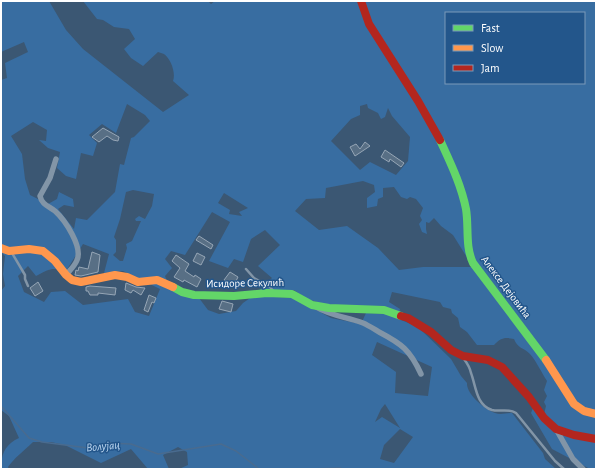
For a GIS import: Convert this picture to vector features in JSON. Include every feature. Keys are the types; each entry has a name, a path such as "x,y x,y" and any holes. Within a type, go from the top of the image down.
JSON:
{"street":[{"name":"Алексе Дејовића","path":"361,1 369,24 439,137 455,174 466,209 469,254 473,264 544,355 574,404 584,411 596,414"},
{"path":"4,250 29,249 43,251 55,261 66,275 78,260 77,246 67,224 55,211 42,201 40,196 50,178 56,159"},
{"name":"Исидоре Секулић","path":"66,275 72,280 81,282 115,275 127,277 138,282 157,280 182,292 194,295 234,296 292,294 325,313 363,323 396,341 405,348 421,374"},
{"name":"Исидоре Секулић","path":"312,305 329,308 384,310 408,318 430,332 450,350 463,356"},
{"path":"463,356 488,360 502,367 529,397 544,418 556,429 573,459 583,469"},
{"path":"556,429 574,435 596,439"}],"lane":[{"path":"4,250 25,274 25,279 28,286"},
{"path":"246,269 254,278 270,287 276,294"},
{"path":"463,356 472,373 476,391 480,400 490,409 510,410 516,413 551,456 564,469"}],"shaded area":[{"path":"1,1 49,1 66,30 83,49 163,112 189,95 173,81 173,70 167,56 158,52 143,66 131,58 124,49 135,39 129,29 114,27 103,20 97,19 83,1 208,1 211,4 215,1 596,1 596,469 590,469 552,449 531,413 533,408 544,414 546,406 544,402 547,396 544,390 547,381 530,354 517,345 514,339 503,339 494,345 477,345 467,332 460,327 458,318 452,313 451,309 443,307 440,302 392,292 389,302 400,309 399,313 331,306 307,299 294,290 279,290 255,296 294,298 331,318 361,324 366,313 387,314 418,327 451,359 467,383 473,397 486,409 495,413 512,413 543,453 545,459 556,469 179,469 188,465 187,452 178,447 163,455 169,469 148,469 131,449 101,463 65,445 51,442 33,442 14,460 8,467 9,469 2,469 3,454 7,446 19,438 9,416 1,410 1,291 5,286 3,274 5,256 1,252 1,80 7,78 5,63 28,52 24,42 1,52","holes":["127,104 145,115 150,121 134,137 131,138 124,165 120,164 115,192 87,220 76,218 74,229 58,209 64,205 74,207 73,199 59,192 57,199 48,204 30,195 25,179 22,154 11,136 33,122 47,130 46,141 39,140 48,148 60,152 57,168 66,176 76,179 81,153 93,156 97,143 89,135 102,124 116,133","367,104 368,108 378,113 381,119 385,117 388,108 392,116 410,137 408,161 396,175 370,162 360,170 331,141 351,119 360,115 360,106","363,181 374,185 375,192 367,198 367,208 377,206 378,199 383,197 383,188 394,187 401,197 416,199 423,208 420,216 422,220 419,224 422,232 427,234 426,222 429,223 434,218 441,226 453,235 473,267 423,267 399,270 378,248 347,226 319,230 295,211 306,199 325,198 326,188","133,190 154,194 152,206 145,219 139,216 135,219 136,221 141,221 132,241 126,244 127,248 123,261 120,261 113,255 116,252 116,240 114,237 126,192","224,193 248,208 239,212 242,216 229,214 230,210 218,203","212,212 230,222 209,261 228,268 234,259 243,262 251,239 265,230 280,245 258,266 272,278 236,311 219,314 208,310 199,298 169,286 165,276 172,268 165,259 171,251 185,255","83,244 109,254 104,273 123,271 160,289 149,316 135,312 128,299 83,305 65,291 51,292 44,302 24,292 18,276 28,266 36,276 51,269 66,271","377,342 432,367 428,396 395,393 396,372 372,355","385,404 400,428 382,417 375,422","400,429 413,437 394,463 380,459 384,445"]}],"building":[{"path":"103,128 119,137 118,141 107,136 99,142 92,137"},
{"path":"365,142 370,146 355,156 350,147 356,144 360,149"},
{"path":"385,150 404,163 401,167 390,159 389,162 381,157"},
{"path":"199,236 213,245 211,249 196,240"},
{"path":"92,252 100,255 98,272 81,276 75,275 76,270 78,271 79,267 88,269"},
{"path":"197,253 205,257 201,265 193,261"},
{"path":"176,255 189,264 185,271 194,277 195,275 201,279 197,287 184,280 183,282 174,277 180,268 172,261"},
{"path":"230,272 238,277 234,285 224,280"},
{"path":"38,282 43,291 35,296 30,288"},
{"path":"126,283 136,287 145,288 141,295 133,290 131,293 125,290"},
{"path":"86,287 116,288 115,295 98,293 98,295 90,295 88,291 86,291"},
{"path":"149,295 156,298 154,303 152,302 148,312 144,310"},
{"path":"222,301 233,304 231,312 219,309"}],"waterway":[{"name":"Волујац","path":"1,406 29,438 42,442 88,448 107,443 131,444 158,454 221,444 236,451 259,469"},
{"name":"Волујац","path":"309,469 342,469"}],"traffic: fast":[{"path":"440,140 455,173 464,200 467,216 469,250 473,263 546,360"},
{"path":"173,287 182,292 194,295 234,296 267,293 292,294 312,305 329,308 384,310 401,316"}],"traffic: slow":[{"path":"1,248 9,251 29,249 43,251 55,261 72,280 81,282 115,275 127,277 138,282 157,280 173,287"},
{"path":"546,360 574,404 584,411 596,414"}],"traffic: jam":[{"path":"361,1 369,24 418,101 440,140"},
{"path":"401,316 408,318 431,332 451,350 463,356 488,360 502,367 529,397 544,418 556,429 574,435 596,439"}]}
